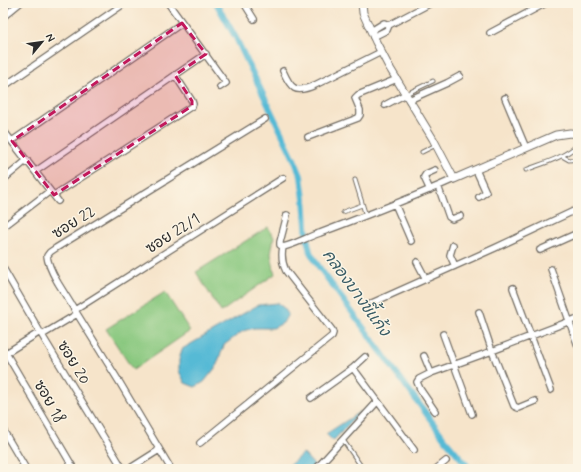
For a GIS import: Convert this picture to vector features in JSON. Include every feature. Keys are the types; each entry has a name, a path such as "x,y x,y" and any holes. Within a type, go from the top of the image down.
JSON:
{"street":[{"path":"3,17 20,3"},
{"path":"3,87 125,3"},
{"path":"168,3 226,82 220,87"},
{"path":"244,3 254,19"},
{"path":"362,3 363,13 381,52 436,145 454,179"},
{"path":"372,34 387,30 389,25 430,3"},
{"path":"490,33 546,3"},
{"path":"12,142 182,23"},
{"path":"283,71 289,84 293,88 309,88 381,52"},
{"path":"36,171 206,54"},
{"path":"3,227 52,193 192,106 192,101 174,75"},
{"path":"385,105 447,84 460,76"},
{"path":"308,137 358,118 360,115 360,110 355,98 358,95 396,79"},
{"path":"505,98 526,148"},
{"name":"ซอย 22","path":"171,469 50,269 47,256 50,252 265,119"},
{"path":"3,131 36,171 58,201"},
{"path":"283,247 430,190 556,135 570,133 578,134"},
{"path":"3,180 27,160"},
{"path":"430,190 424,177 426,174 435,170"},
{"path":"476,170 486,192 479,197"},
{"name":"ซอย 22/1","path":"5,354 76,312 283,178"},
{"path":"438,186 449,217 452,219 460,216"},
{"path":"395,204 411,241"},
{"path":"372,303 578,209"},
{"path":"200,443 332,336 332,330 286,271 284,266 282,259 283,247 280,245 280,242 287,215"},
{"path":"540,250 578,233"},
{"path":"453,245 450,255 455,266"},
{"path":"417,262 426,279"},
{"name":"ซอย 20","path":"3,268 41,334 123,469"},
{"path":"551,269 578,346"},
{"path":"513,288 551,390"},
{"path":"479,312 492,351 514,406 518,408 535,400"},
{"path":"434,411 420,389 417,382 419,379 431,372 492,351 578,318"},
{"path":"443,334 472,414"},
{"name":"ซอย 18","path":"3,348 5,354 74,469"},
{"path":"424,356 431,372"},
{"path":"311,398 365,357"},
{"path":"352,368 414,450"},
{"path":"316,469 378,402"},
{"path":"3,430 26,469"},
{"path":"129,469 159,450"},
{"path":"436,469 446,460"}],"lane":[{"path":"408,97 433,81"},
{"path":"422,152 436,145"},
{"path":"526,170 562,156 578,145"},
{"path":"562,156 569,160 578,159"},
{"path":"355,180 366,216"},
{"path":"343,212 362,205"},
{"path":"343,440 363,469"}],"highlighted area":[{"path":"182,23 206,54 175,75 192,101 192,106 54,195 12,141"}],"green space":[{"path":"268,227 274,237 271,254 275,274 221,312 196,272"},
{"path":"165,292 190,331 133,370 106,329"}],"water":[{"path":"277,303 284,308 288,314 283,323 273,328 254,328 243,331 224,345 216,367 204,382 195,387 185,383 179,371 179,360 182,349 258,305"},
{"path":"361,411 333,441 326,434"},
{"path":"303,453 315,466 311,469 285,469"}],"waterway":[{"name":"คลองบางขี้แก้ง","path":"216,3 236,38 301,176 307,238 310,252 319,267 444,438 470,469"}]}
